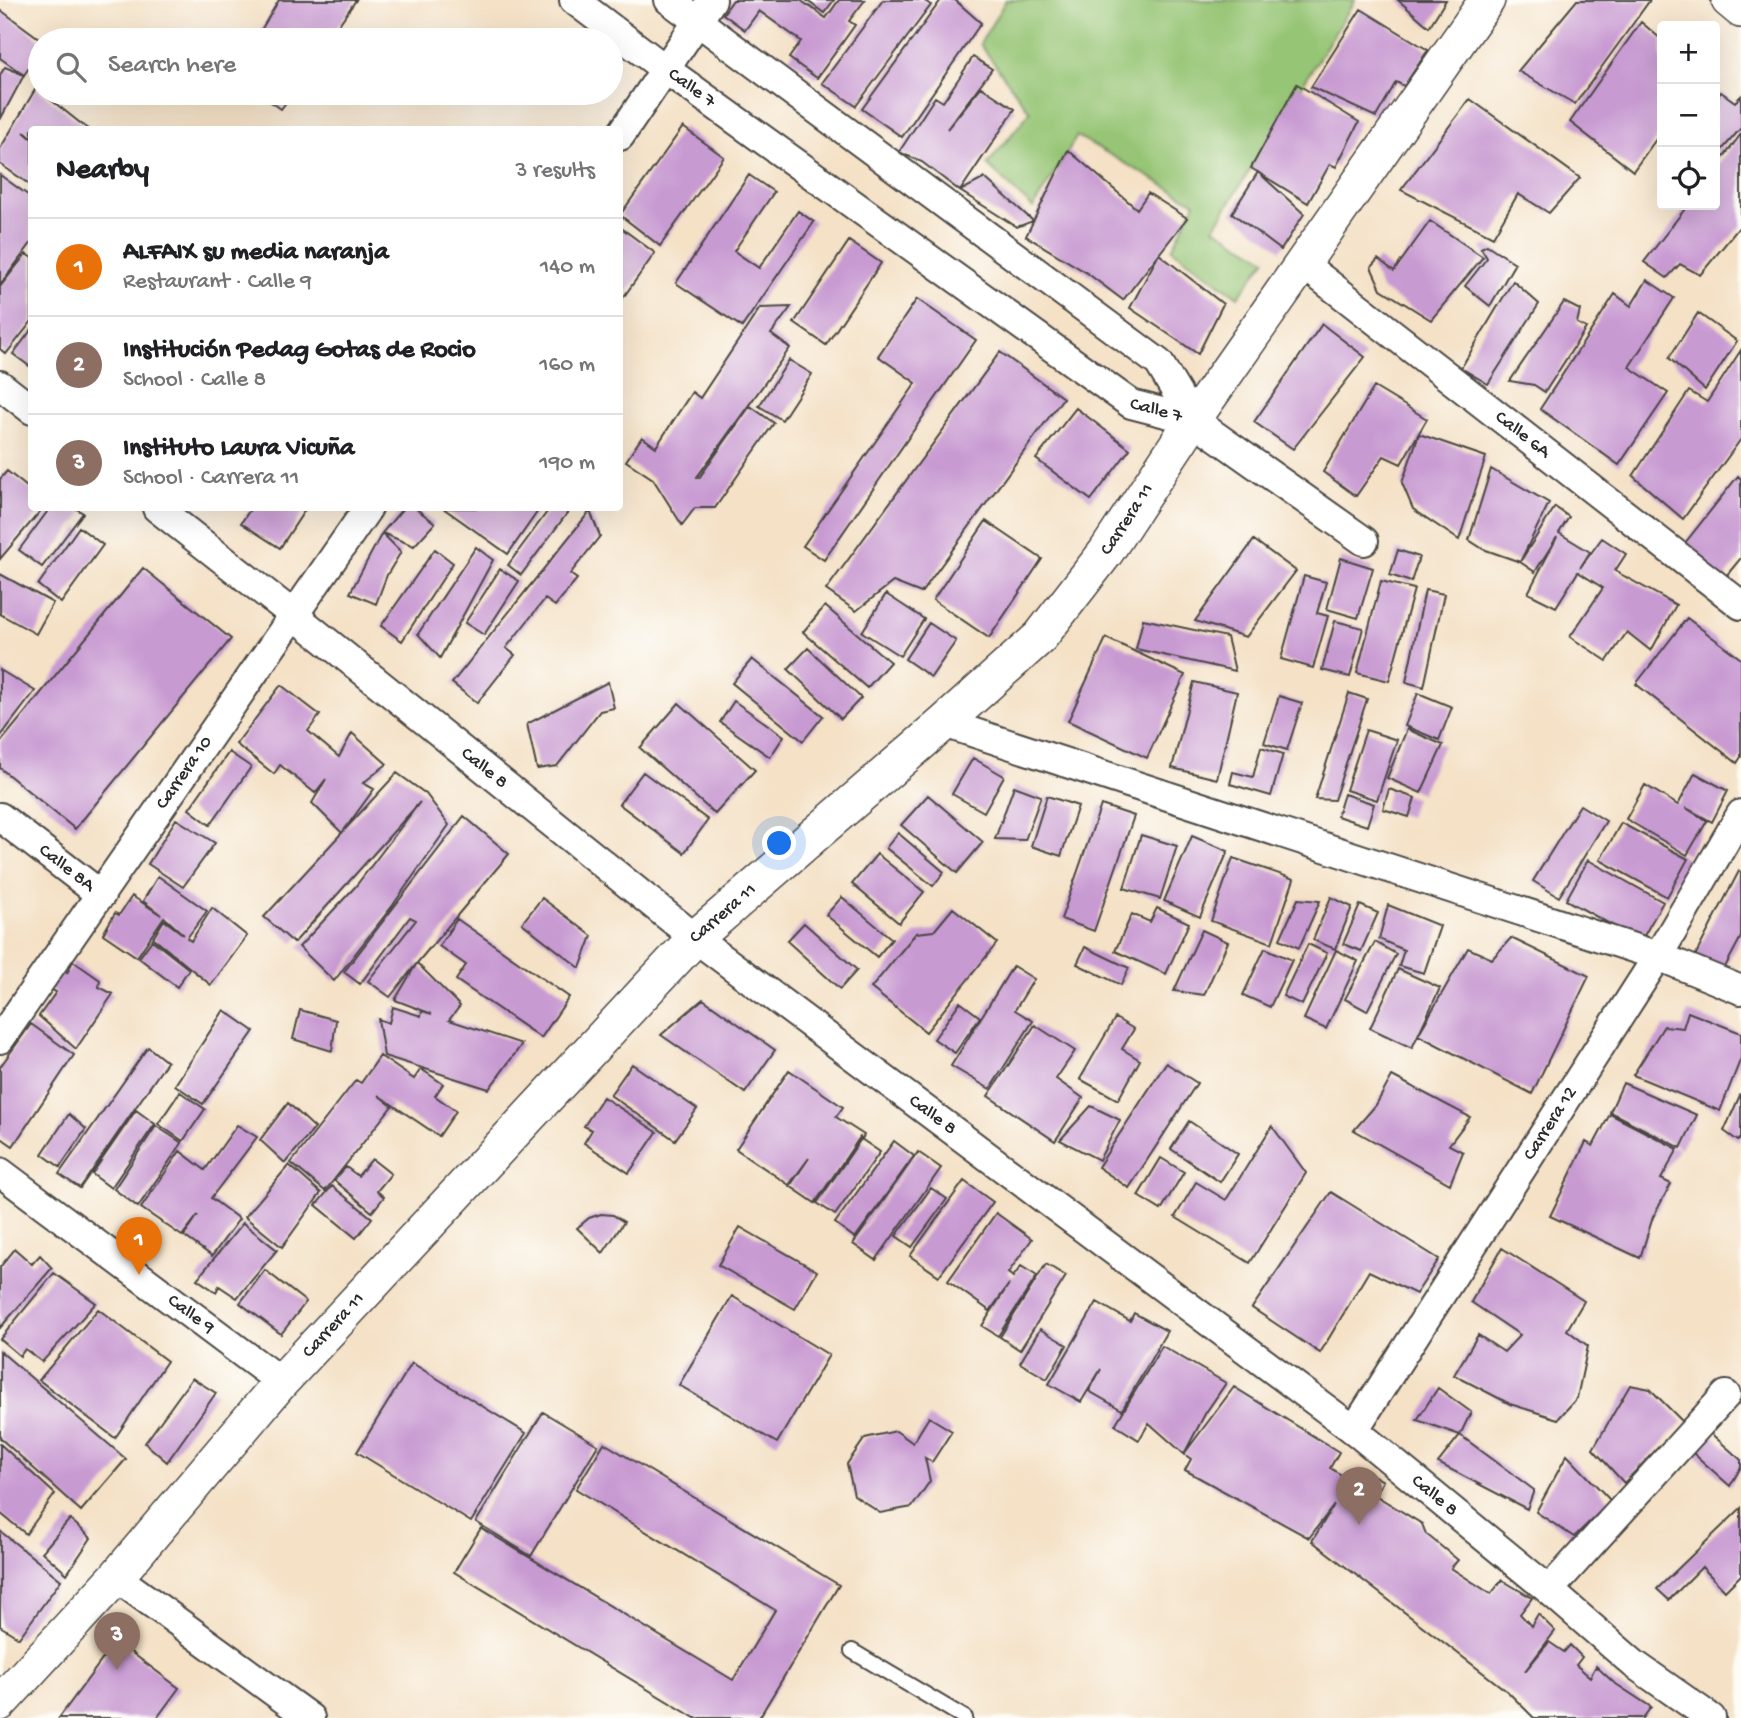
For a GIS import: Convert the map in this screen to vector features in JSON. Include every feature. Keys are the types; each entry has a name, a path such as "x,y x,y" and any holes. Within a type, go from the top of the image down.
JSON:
{"street":[{"name":"Calle 7","path":"574,0 611,28"},
{"name":"Calle 7","path":"669,0 705,11 1159,363 1193,420"},
{"name":"Carrera 11","path":"0,1703 116,1577 281,1382 695,938 944,723 1040,636 1106,552 1193,420 1487,0"},
{"path":"1729,0 1741,10"},
{"path":"623,132 705,11"},
{"name":"Calle 7","path":"623,37 1131,404 1193,420"},
{"name":"Calle 6A","path":"1303,264 1741,605"},
{"path":"0,385 28,407"},
{"path":"1193,420 1364,541"},
{"name":"Calle 8","path":"161,511 695,938 1354,1430 1549,1590 1634,1664 1711,1718"},
{"name":"Carrera 10","path":"0,1039 366,511"},
{"path":"944,723 1658,956 1741,990"},
{"name":"Carrera 12","path":"1354,1430 1658,956 1741,814"},
{"name":"Calle 8A","path":"0,817 101,895"},
{"name":"Calle 9","path":"0,1171 281,1382"},
{"path":"1549,1590 1726,1395"},
{"path":"116,1577 310,1718"}],"lane":[{"path":"852,1651 965,1718"}],"green space":[{"path":"1006,0 1355,0 1214,228 1266,259 1238,297 1172,249 1195,203 1077,136 1033,208 987,165 1030,112 980,44"}],"building":[{"path":"279,0 356,0 336,28 262,28"},
{"path":"733,0 800,0 826,18 839,0 865,0 849,21 855,25 817,78 789,58 801,41 759,11 745,30 723,14"},
{"path":"806,0 834,0 824,13"},
{"path":"883,0 923,0 931,5 856,106 822,83"},
{"path":"941,0 955,0 981,23 902,137 862,109"},
{"path":"1398,0 1446,0 1429,27"},
{"path":"1577,0 1650,0 1575,104 1518,71"},
{"path":"1361,9 1428,50 1404,86 1396,82 1376,117 1311,87"},
{"path":"2,11 28,30 28,69 24,75 0,58"},
{"path":"1641,22 1657,36 1657,138 1633,171 1570,122"},
{"path":"973,57 992,69 947,129 981,87 1015,109 960,191 922,162 899,152 935,97 943,102"},
{"path":"5,67 24,75 0,120 0,75"},
{"path":"1297,84 1359,122 1336,167 1330,164 1308,203 1251,168"},
{"path":"1720,93 1735,102 1741,96 1741,128 1720,152 1720,147"},
{"path":"1470,99 1580,178 1549,213 1518,194 1493,237 1401,190"},
{"path":"28,102 28,105 57,105 84,126 28,126 28,134 24,132 28,136 28,183 0,164 0,149"},
{"path":"683,127 724,157 660,246 623,217 623,211"},
{"path":"1741,134 1741,225 1700,275 1680,264 1667,278 1644,262 1684,210 1720,210 1720,162"},
{"path":"1068,150 1137,209 1148,193 1187,218 1123,300 1087,273 1026,236"},
{"path":"1258,172 1304,214 1281,250 1232,213"},
{"path":"0,175 28,195 28,247 0,285"},
{"path":"749,175 774,192 734,251 759,268 798,211 814,222 742,327 676,283"},
{"path":"985,178 1033,221 1017,227 960,191"},
{"path":"1430,221 1483,257 1431,320 1381,289 1371,267 1378,259 1394,271"},
{"path":"623,229 655,253 623,298"},
{"path":"849,241 881,263 826,345 794,323"},
{"path":"1487,245 1515,263 1490,306 1465,286 1487,258 1481,248"},
{"path":"26,254 28,255 28,326 6,354 0,349 0,287"},
{"path":"1159,254 1223,304 1198,354 1130,308"},
{"path":"1647,280 1674,298 1629,367 1668,393 1619,465 1540,409 1615,294 1631,306"},
{"path":"1513,281 1539,304 1488,384 1461,368"},
{"path":"917,299 976,340 824,560 803,546 916,383 878,356"},
{"path":"1564,302 1580,310 1577,323 1586,328 1545,392 1534,385 1510,381"},
{"path":"791,307 771,334 790,348 697,477 699,478 750,406 774,423 715,508 695,508 682,525 653,479 626,461 642,437 656,447 692,392 700,398 760,308"},
{"path":"1698,313 1737,341 1705,390 1669,358"},
{"path":"1322,324 1365,357 1293,449 1254,422"},
{"path":"28,334 28,365 13,354"},
{"path":"1741,350 1741,439 1683,519 1633,476 1689,391 1707,402"},
{"path":"1000,352 1063,398 921,593 893,582 856,611 826,590"},
{"path":"789,360 812,374 782,420 759,406"},
{"path":"1374,387 1427,419 1401,464 1384,456 1356,496 1323,472"},
{"path":"1076,408 1130,449 1091,500 1036,459"},
{"path":"1419,434 1486,457 1459,540 1413,509 1402,483"},
{"path":"1491,469 1549,503 1520,562 1483,549 1469,540"},
{"path":"7,471 28,488 28,511 40,511 0,559 0,479"},
{"path":"1738,476 1741,479 1741,558 1722,581 1681,548"},
{"path":"1555,507 1569,517 1559,533 1590,552 1580,568 1602,538 1626,554 1615,571 1676,605 1651,651 1627,632 1607,661 1570,637 1603,588 1578,572 1556,607 1528,593 1557,537 1535,572 1520,562"},
{"path":"48,511 83,513 42,567 19,550"},
{"path":"249,511 304,511 280,548 241,523"},
{"path":"400,511 419,511 435,523 414,546 382,533"},
{"path":"447,511 538,511 508,554"},
{"path":"548,511 569,511 521,575 508,565"},
{"path":"590,511 600,536 570,574 577,579 555,606 545,599 506,648 515,655 477,703 452,683"},
{"path":"986,521 1042,559 989,638 933,600"},
{"path":"79,527 103,545 61,603 38,585"},
{"path":"382,533 401,552 387,575 376,604 350,593"},
{"path":"1254,540 1296,571 1246,637 1195,621"},
{"path":"476,547 493,560 440,658 418,634"},
{"path":"435,549 453,563 402,641 381,626"},
{"path":"1398,550 1419,557 1411,582 1390,575"},
{"path":"1341,558 1373,568 1358,618 1327,609"},
{"path":"143,568 231,639 75,829 0,768 0,743"},
{"path":"500,569 519,581 484,635 465,623"},
{"path":"0,574 53,603 36,634 0,614"},
{"path":"1304,576 1326,582 1317,613 1328,616 1313,668 1281,659"},
{"path":"1381,581 1414,589 1389,681 1357,673"},
{"path":"1425,590 1444,594 1424,687 1406,682"},
{"path":"886,594 924,619 900,656 862,632"},
{"path":"825,606 890,662 867,688 803,632"},
{"path":"1687,618 1741,659 1741,757 1737,763 1636,684"},
{"path":"1143,619 1227,637 1235,671 1136,649"},
{"path":"1335,621 1363,628 1350,677 1322,670"},
{"path":"929,623 956,641 931,677 905,659"},
{"path":"1106,638 1185,675 1147,758 1068,721"},
{"path":"808,648 861,698 841,719 788,669"},
{"path":"752,659 823,716 803,741 732,683"},
{"path":"0,670 35,691 0,737"},
{"path":"608,682 614,708 600,711 557,766 537,769 527,724"},
{"path":"1194,682 1237,692 1217,779 1172,768"},
{"path":"281,685 320,715 308,731 339,757 352,733 387,764 363,783 374,789 342,833 312,803 326,779 315,793 280,765 274,774 236,744"},
{"path":"1349,693 1367,699 1334,800 1315,799"},
{"path":"1418,693 1452,707 1439,740 1405,726"},
{"path":"1279,696 1302,703 1287,750 1264,743"},
{"path":"734,701 784,736 770,757 720,722"},
{"path":"679,703 755,770 715,814 640,748"},
{"path":"1407,729 1443,745 1421,793 1387,778"},
{"path":"1366,730 1397,740 1377,800 1346,790"},
{"path":"1261,747 1283,754 1271,796 1230,784 1233,772 1253,777"},
{"path":"229,752 251,767 210,825 189,809"},
{"path":"973,758 1004,776 984,812 952,794"},
{"path":"643,772 708,820 684,853 619,804"},
{"path":"397,773 426,794 449,825 393,905 334,981 299,947 355,887 420,802 294,943 264,917"},
{"path":"1695,773 1728,791 1712,822 1686,808 1707,821 1687,855 1626,819 1645,785 1678,805"},
{"path":"1014,786 1041,796 1025,840 995,839"},
{"path":"1389,789 1415,798 1409,817 1383,809"},
{"path":"1344,794 1374,804 1367,826 1337,816"},
{"path":"928,795 983,842 957,873 901,825"},
{"path":"1047,796 1078,806 1061,856 1031,846"},
{"path":"1101,805 1134,816 1094,931 1061,919"},
{"path":"1580,805 1606,821 1559,897 1533,881"},
{"path":"464,816 509,854 390,997 368,981 416,920 410,917 360,984 344,972"},
{"path":"176,819 215,843 183,887 148,864"},
{"path":"1621,823 1688,859 1667,897 1600,860"},
{"path":"898,833 944,872 933,886 886,848"},
{"path":"1141,835 1177,846 1160,899 1124,888"},
{"path":"1192,836 1228,851 1200,917 1164,901"},
{"path":"877,854 924,892 899,923 852,884"},
{"path":"1233,858 1294,879 1272,943 1211,921"},
{"path":"1588,860 1663,902 1641,941 1566,900"},
{"path":"1739,871 1741,937 1723,971 1695,956"},
{"path":"158,876 207,911 187,938 191,941 212,908 247,936 211,985 153,938 164,920 184,935 164,917 137,957 103,934 115,913 119,915 132,896 161,915 143,901"},
{"path":"842,897 892,939 877,957 826,915"},
{"path":"1331,897 1352,907 1335,949 1313,940"},
{"path":"542,898 592,936 580,968 522,923"},
{"path":"1298,899 1320,901 1299,948 1280,939"},
{"path":"1360,905 1378,913 1361,951 1343,944"},
{"path":"1388,905 1440,926 1424,973 1399,966 1404,950 1379,939"},
{"path":"953,908 997,943 926,1032 871,988 916,933 934,931"},
{"path":"1157,908 1189,923 1166,974 1115,951 1132,914 1150,922"},
{"path":"457,919 569,997 541,1038 456,980 466,965 439,946"},
{"path":"804,923 857,970 840,989 787,941"},
{"path":"1202,930 1228,942 1204,995 1174,991"},
{"path":"1511,938 1589,976 1532,1094 1418,1035 1468,948 1492,959"},
{"path":"152,940 189,969 177,987 139,958"},
{"path":"1375,942 1396,954 1367,1011 1345,999"},
{"path":"1308,944 1327,953 1302,1005 1283,996"},
{"path":"1085,947 1129,968 1121,985 1077,964"},
{"path":"1265,948 1292,960 1270,1007 1243,995"},
{"path":"1336,950 1358,961 1326,1029 1304,1019"},
{"path":"73,961 100,980 99,987 113,994 76,1049 39,1016 56,992 48,988 62,970 67,973"},
{"path":"417,963 460,1006 449,1020 522,1044 489,1089 384,1056 378,1019 389,1023 393,1007 421,1016 422,1011 432,1014 395,1000"},
{"path":"1013,966 1034,979 1015,1010 1033,1021 990,1089 951,1066"},
{"path":"1398,969 1440,988 1412,1048 1370,1028"},
{"path":"703,999 775,1050 745,1093 661,1035"},
{"path":"960,1002 980,1017 955,1053 934,1039"},
{"path":"224,1010 254,1031 203,1104 175,1085"},
{"path":"300,1010 336,1020 332,1051 293,1039"},
{"path":"1688,1012 1741,1033 1741,1058 1720,1111 1633,1075 1664,1026 1683,1028"},
{"path":"1115,1018 1134,1029 1122,1049 1140,1060 1118,1100 1080,1079"},
{"path":"31,1024 74,1055 13,1146 0,1137 0,1067"},
{"path":"1035,1025 1075,1051 1056,1079 1083,1098 1055,1141 988,1096"},
{"path":"148,1047 167,1062 80,1188 59,1174"},
{"path":"380,1056 414,1079 421,1069 443,1084 435,1096 456,1111 439,1136 378,1095 392,1106 325,1191 291,1163 356,1080 361,1083"},
{"path":"1166,1063 1197,1083 1129,1188 1098,1167"},
{"path":"632,1064 697,1109 675,1140 610,1095"},
{"path":"789,1070 843,1107 836,1117 864,1135 815,1203 790,1186 809,1158 789,1185 736,1149"},
{"path":"1392,1076 1470,1117 1449,1145 1463,1152 1450,1184 1354,1130 1376,1105"},
{"path":"1623,1083 1697,1115 1681,1148 1610,1112"},
{"path":"180,1092 205,1109 183,1141 158,1124"},
{"path":"1741,1093 1741,1138 1738,1141 1724,1131"},
{"path":"603,1097 657,1132 629,1173 584,1143 592,1130 584,1126"},
{"path":"288,1103 315,1128 285,1163 260,1140"},
{"path":"1091,1106 1120,1120 1099,1160 1060,1140"},
{"path":"136,1110 155,1124 111,1188 92,1174"},
{"path":"69,1114 86,1129 60,1167 42,1154"},
{"path":"1610,1114 1678,1149 1661,1179 1671,1184 1653,1217 1640,1258 1550,1216 1586,1142 1593,1146"},
{"path":"1189,1121 1238,1154 1220,1182 1171,1149"},
{"path":"237,1125 257,1137 211,1198 239,1219 212,1256 184,1236 198,1215 182,1236 141,1208 180,1151 205,1170"},
{"path":"156,1126 182,1143 138,1207 114,1189"},
{"path":"1272,1126 1306,1173 1250,1263 1175,1217 1196,1182 1226,1200"},
{"path":"861,1139 880,1152 835,1215 817,1203"},
{"path":"894,1141 914,1156 855,1238 835,1223"},
{"path":"918,1152 941,1168 876,1260 853,1244"},
{"path":"1161,1158 1184,1172 1161,1210 1138,1196"},
{"path":"372,1159 391,1174 377,1191 384,1197 372,1212 334,1180 346,1167 358,1176"},
{"path":"289,1165 321,1193 282,1247 245,1217"},
{"path":"964,1181 993,1202 939,1276 910,1256"},
{"path":"332,1186 372,1218 356,1238 316,1205"},
{"path":"931,1188 947,1199 912,1247 896,1236"},
{"path":"1331,1192 1439,1259 1416,1294 1369,1271 1320,1353 1252,1308"},
{"path":"996,1213 1032,1239 1008,1273 1013,1277 1021,1266 1037,1276 998,1336 982,1326 1009,1284 990,1311 948,1281"},
{"path":"601,1214 613,1215 624,1222 603,1253 577,1228 589,1218"},
{"path":"243,1223 277,1250 237,1298 219,1286 216,1292 197,1279"},
{"path":"740,1227 817,1271 795,1309 718,1265"},
{"path":"1502,1248 1584,1301 1567,1330 1588,1346 1577,1398 1558,1419 1510,1404 1454,1375 1478,1335 1504,1352 1520,1335 1471,1302"},
{"path":"15,1249 32,1264 40,1255 52,1268 0,1328 0,1267"},
{"path":"1046,1264 1066,1276 1020,1350 1000,1337"},
{"path":"265,1270 306,1302 281,1334 240,1303"},
{"path":"54,1273 96,1303 42,1362 25,1349 20,1356 0,1339"},
{"path":"732,1296 829,1355 777,1443 679,1385"},
{"path":"1097,1302 1130,1321 1134,1313 1167,1331 1122,1410 1089,1391 1101,1369 1081,1402 1049,1384"},
{"path":"98,1309 167,1361 115,1438 39,1380"},
{"path":"1040,1329 1067,1345 1047,1379 1020,1363"},
{"path":"1162,1346 1226,1383 1205,1414 1184,1454 1149,1423 1139,1440 1115,1425"},
{"path":"0,1351 126,1459 81,1511 0,1438"},
{"path":"412,1363 526,1433 471,1522 357,1452"},
{"path":"192,1378 216,1393 167,1462 145,1443"},
{"path":"1630,1385 1650,1389 1683,1422 1624,1483 1593,1449"},
{"path":"1234,1387 1339,1452 1330,1468 1351,1481 1360,1468 1383,1481 1375,1495 1422,1524 1426,1534 1458,1560 1451,1568 1491,1594 1502,1580 1532,1598 1520,1614 1531,1626 1538,1614 1555,1631 1525,1671 1549,1642 1564,1652 1570,1645 1582,1657 1576,1665 1590,1677 1596,1666 1613,1682 1651,1707 1643,1718 1534,1718 1508,1692 1312,1541 1334,1505 1309,1538 1185,1470 1191,1459 1184,1454"},
{"path":"1438,1388 1471,1412 1460,1435 1417,1420"},
{"path":"543,1412 598,1445 531,1556 476,1522"},
{"path":"929,1417 952,1431 932,1462 925,1458 930,1481 912,1507 880,1513 854,1495 847,1464 865,1438 896,1431 913,1443"},
{"path":"1708,1431 1741,1460 1741,1467 1730,1486 1693,1453"},
{"path":"1460,1435 1534,1490 1527,1509 1438,1463"},
{"path":"604,1443 839,1585 759,1718 695,1718 454,1572 481,1528 733,1680 775,1610 576,1489"},
{"path":"0,1444 55,1494 26,1534 0,1513"},
{"path":"1567,1455 1611,1501 1574,1537 1536,1512"},
{"path":"1741,1508 1741,1575 1725,1591 1702,1567 1669,1600 1657,1589"},
{"path":"70,1519 91,1538 67,1574 42,1552"},
{"path":"0,1531 61,1580 19,1638 0,1626"},
{"path":"116,1641 179,1688 157,1718 59,1718"}],"place":[{"name":"ALFAIX su media naranja","path":"139,1275"},
{"name":"Institución Pedag Gotas de Rocio","path":"1359,1525"},
{"name":"Instituto Laura Vicuña","path":"117,1670"}]}
